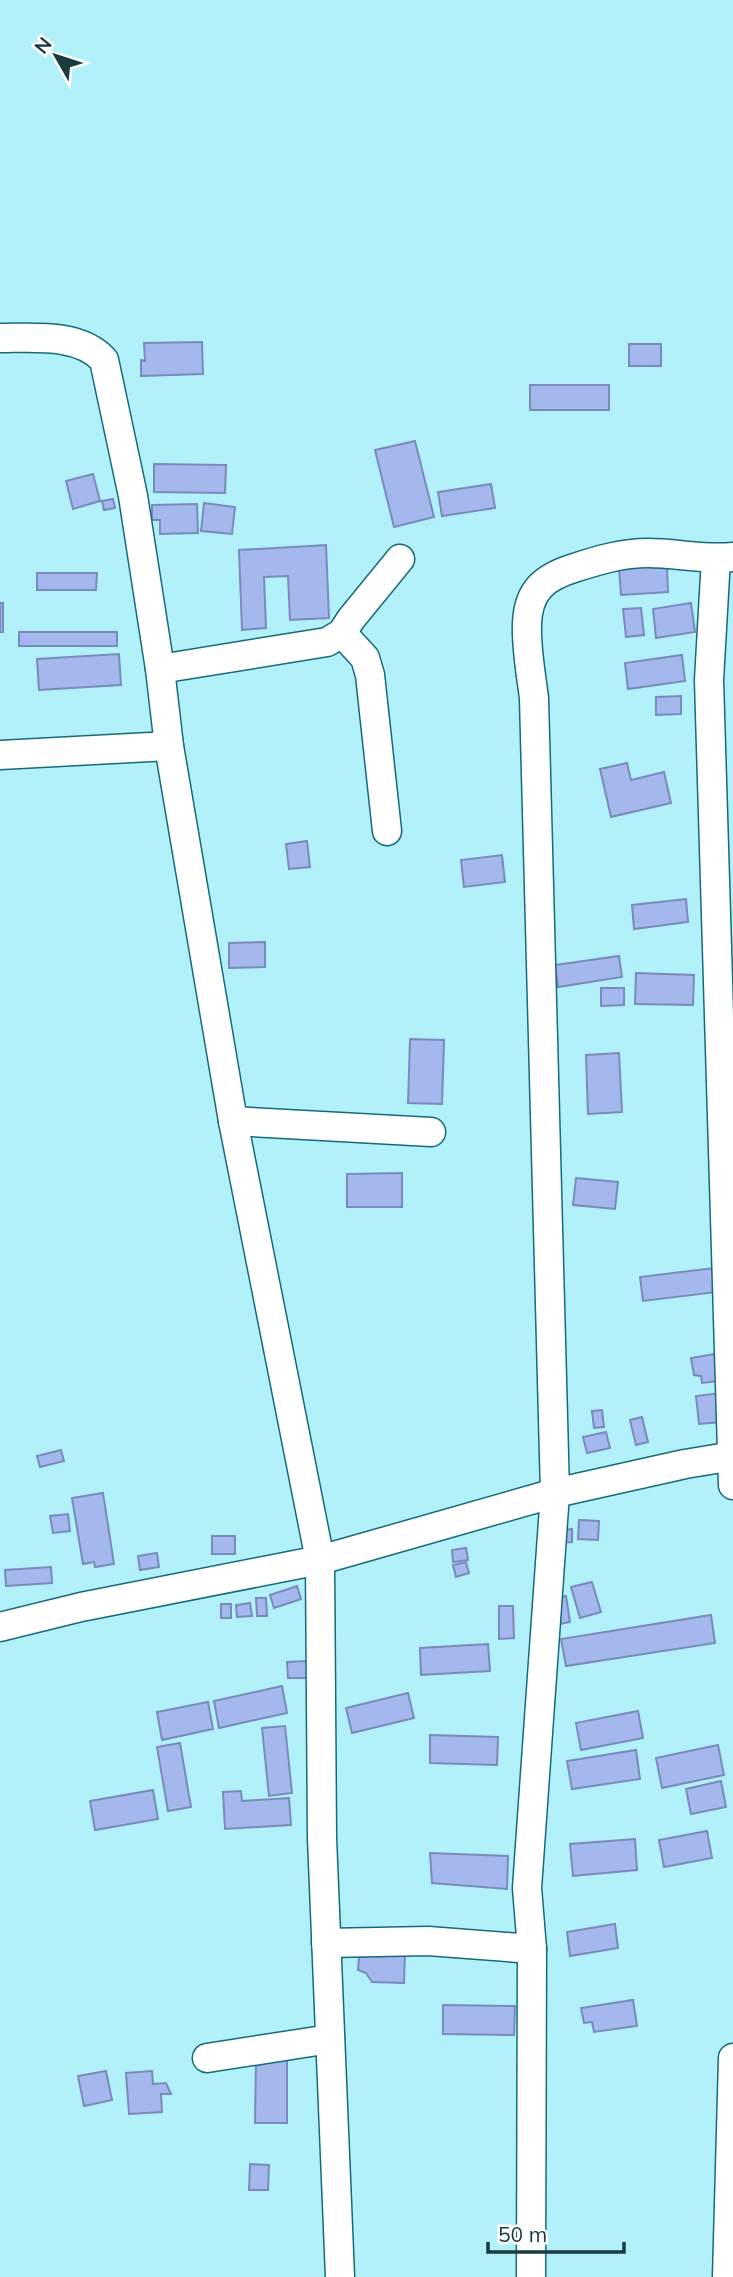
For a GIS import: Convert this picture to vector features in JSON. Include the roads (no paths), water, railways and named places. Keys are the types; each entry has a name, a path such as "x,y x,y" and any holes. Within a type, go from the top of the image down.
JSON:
{"street":[{"path":"0,338 39,338 82,343 96,350 104,360 119,419 133,496 169,746 233,1121 320,1560 322,1838 340,2277"},
{"path":"531,2277 532,1949 527,1888 555,1493 534,698 527,623 536,591 542,582 553,575 613,556 646,553 725,557 709,680 733,1485"},
{"path":"160,669 327,642 342,633 351,618 400,559"},
{"path":"342,633 365,658 370,675 387,831"},
{"path":"0,755 169,746"},
{"path":"233,1121 431,1132"},
{"path":"0,1627 81,1607 320,1560 555,1493 733,1456"},
{"path":"326,1943 428,1941 532,1949"},
{"path":"206,2058 330,2039"},
{"path":"727,2277 733,2058"}]}
